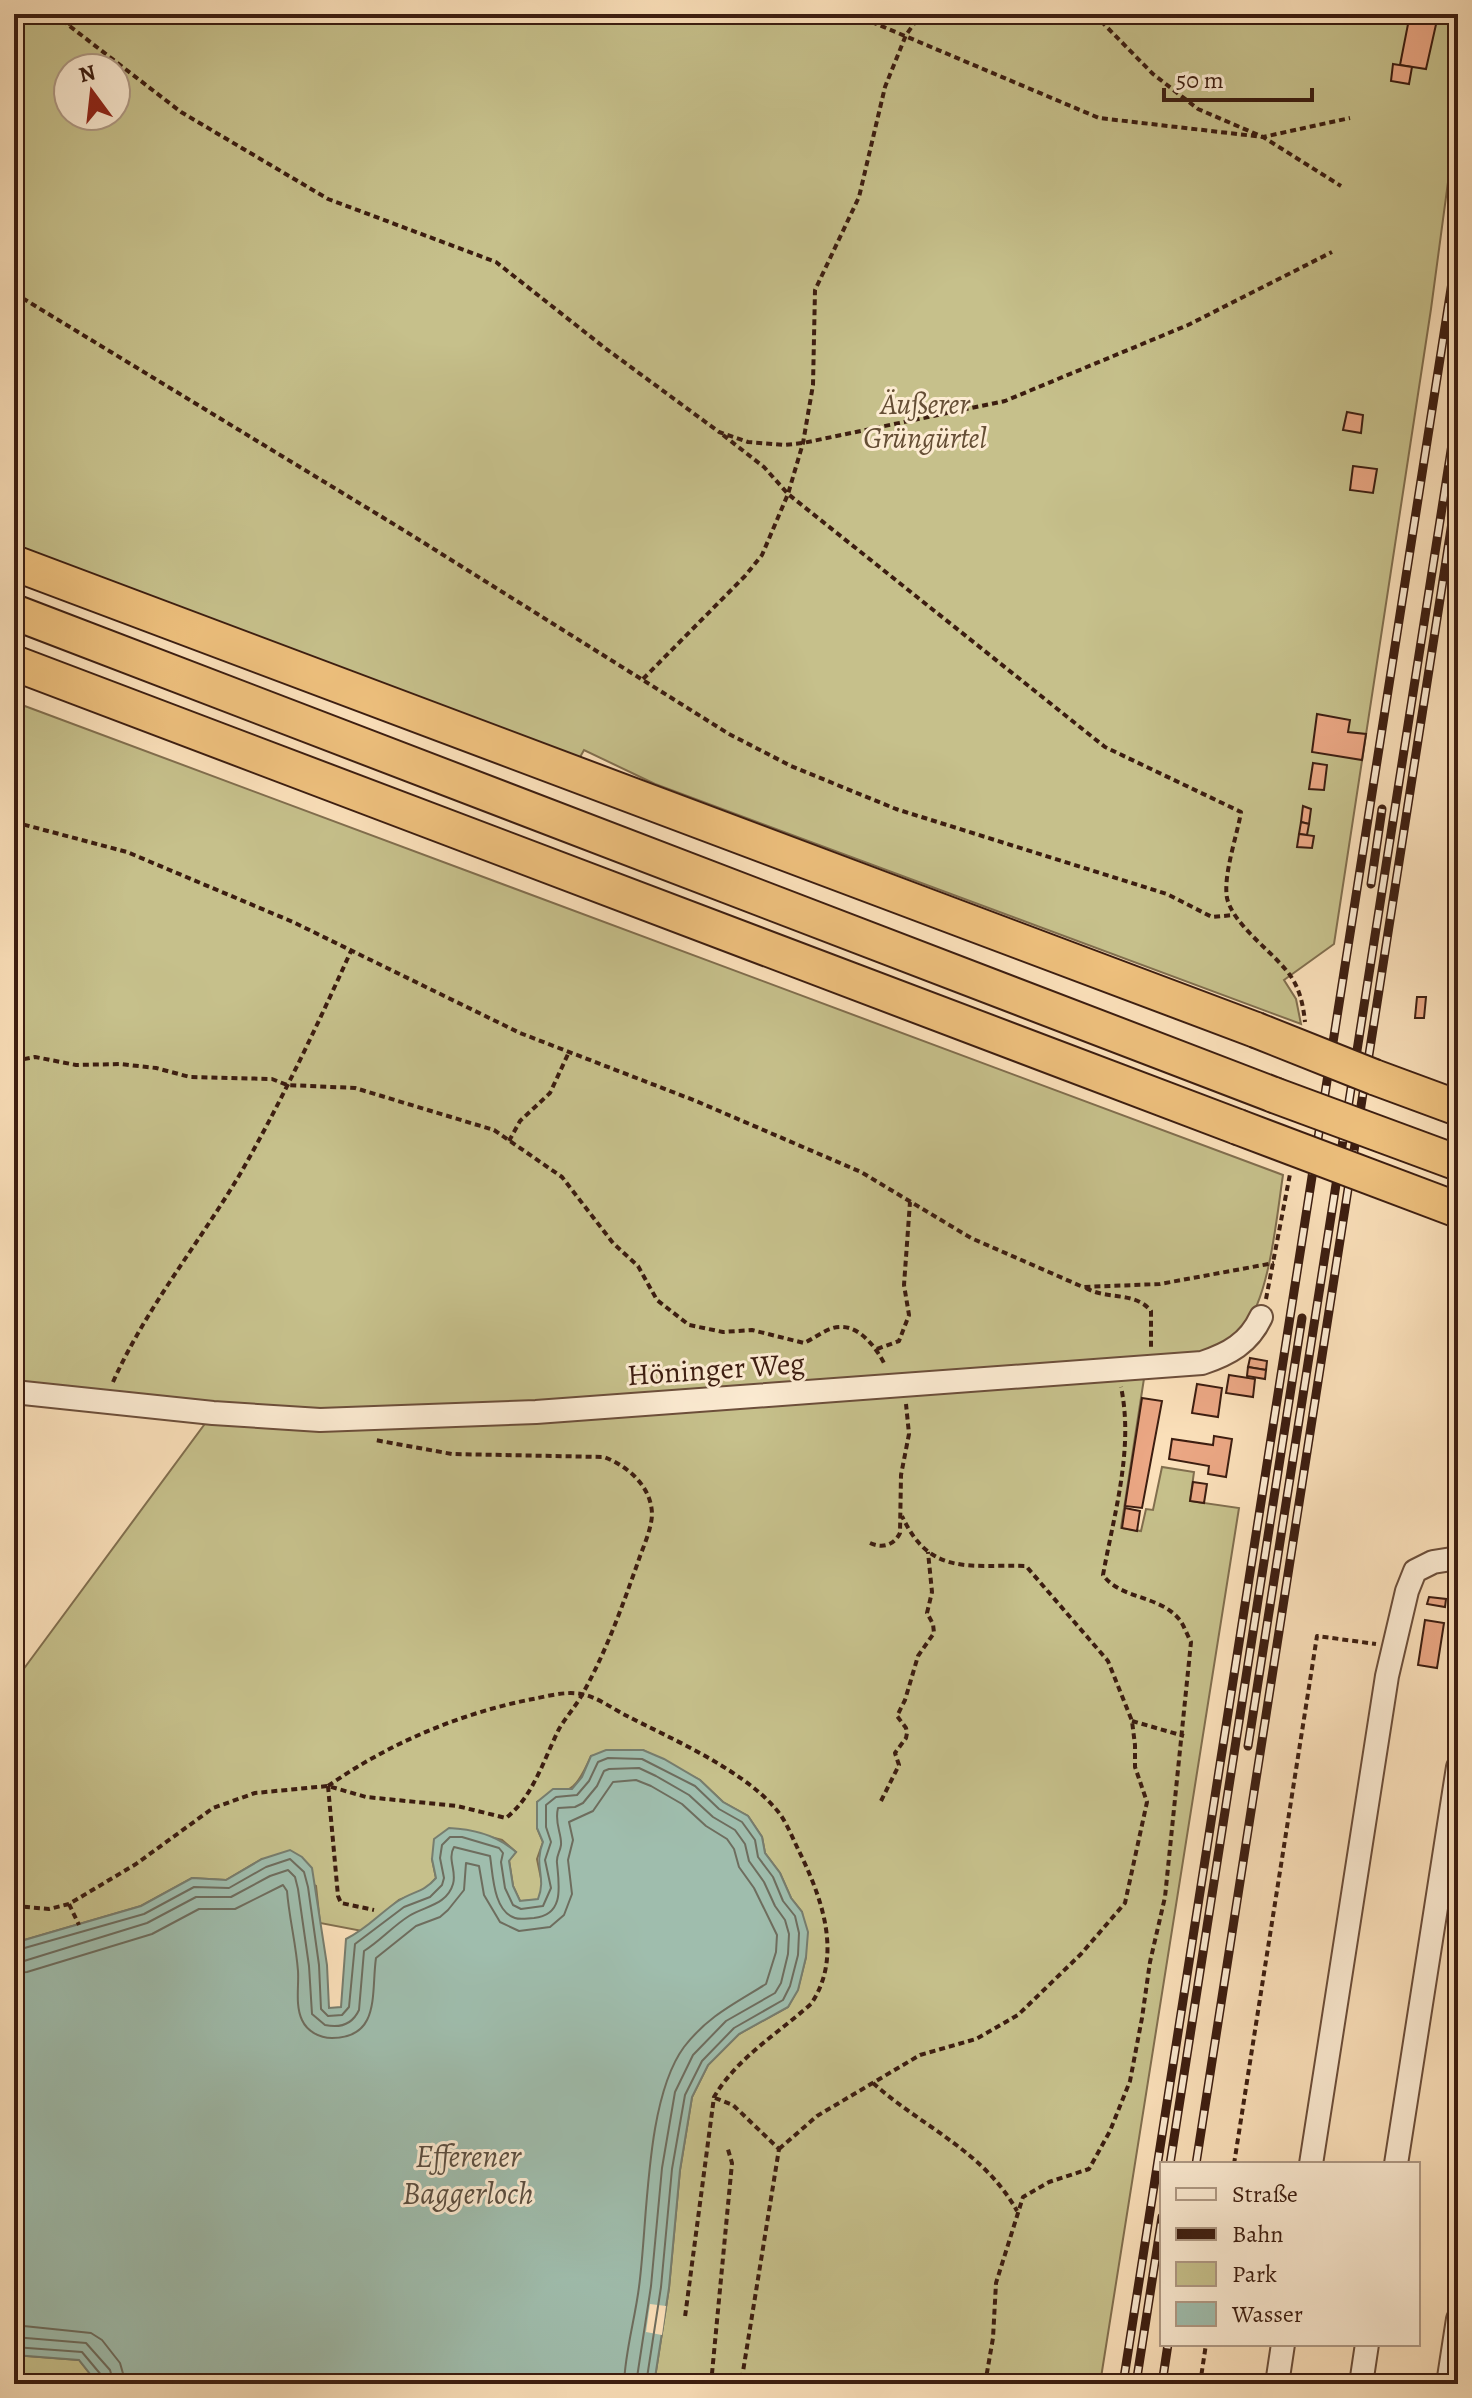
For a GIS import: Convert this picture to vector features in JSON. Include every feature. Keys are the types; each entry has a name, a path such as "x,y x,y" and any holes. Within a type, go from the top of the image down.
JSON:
{"highway":[{"path":"14,563 1458,1108"},
{"path":"14,612 1458,1163"},
{"path":"14,663 1458,1210"},
{"path":"239,698 646,801"},
{"path":"1374,1077 1458,1097"}],"street":[{"name":"Höninger Weg","path":"14,1392 213,1413 320,1420 536,1412 1202,1363 1219,1357 1245,1341 1261,1317"},
{"path":"1311,2162 1394,1646 1407,1591 1415,1571 1433,1562 1458,1558"},
{"path":"1396,2162 1458,1767"},
{"path":"1448,2384 1458,2319"},
{"path":"1277,2384 1283,2346"},
{"path":"1361,2384 1367,2346"}],"path":[{"path":"54,14 181,112 328,199 496,262 764,467 788,494 1105,747 1241,812 1226,886 1228,901 1234,915 1288,972 1302,999 1306,1028"},
{"path":"66,25 112,14"},
{"path":"853,14 1099,118 1263,137 1350,118"},
{"path":"643,679 762,555 788,494 803,443 813,385 815,290 859,197 885,87 906,35 921,14"},
{"path":"1094,14 1153,74 1198,109 1263,137 1341,186"},
{"path":"719,432 748,442 803,443 1005,401 1188,325 1332,252"},
{"path":"14,293 729,734 791,766 896,809 1167,894 1212,917 1234,915"},
{"path":"14,822 127,852 293,922 520,1033 696,1101 861,1172 971,1238 1092,1292 1126,1297 1146,1304 1151,1311 1151,1367"},
{"path":"105,1401 134,1339 242,1169 287,1085 351,951"},
{"path":"509,1141 520,1121 550,1093 569,1052"},
{"path":"14,1061 35,1057 76,1065 156,1068 190,1077 272,1079 287,1085 355,1088 494,1130 562,1177 613,1243 638,1266 657,1300 689,1325 723,1332 752,1330 804,1343 834,1328 852,1328 877,1349 898,1386 909,1434 901,1475 900,1533 888,1545 870,1543"},
{"path":"1261,1317 1289,1176"},
{"path":"877,1349 899,1341 909,1315 904,1285 910,1202"},
{"path":"1083,1287 1160,1284 1274,1263"},
{"path":"985,2384 993,2338 996,2283 1023,2197 1049,2182 1089,2169 1110,2131 1130,2081 1150,1962 1165,1897 1184,1736 1191,1642 1180,1620 1164,1606 1111,1585 1103,1575 1126,1442 1126,1414 1117,1369"},
{"path":"14,1928 17,1907 49,1909 69,1904 136,1864 213,1808 255,1793 328,1786 366,1797 457,1806 506,1818 515,1811 534,1783 561,1726 582,1694 620,1614 649,1532 651,1505 647,1492 618,1463 604,1457 452,1454 396,1446 368,1438"},
{"path":"741,2384 779,2149 817,2116 920,2055 976,2039 1018,2015 1081,1954 1125,1903 1147,1802 1135,1767 1132,1721 1108,1661 1026,1566 976,1564 962,1567 947,1564 914,1538 902,1516"},
{"path":"881,1801 899,1765 895,1753 906,1738 906,1728 897,1716 905,1700 912,1669 934,1633 927,1613 932,1592 928,1552"},
{"path":"1234,2162 1317,1636 1394,1646"},
{"path":"328,1786 358,1765 420,1734 511,1703 561,1694 582,1694 678,1742 764,1797 776,1809 825,1912 826,1961 818,1993 802,2012 736,2067 714,2097 685,2317"},
{"path":"1132,1721 1184,1736"},
{"path":"328,1786 338,1896 341,1903 374,1910"},
{"path":"69,1904 79,1925"},
{"path":"873,2083 891,2099 944,2133 992,2174 1017,2211"},
{"path":"714,2097 733,2105 779,2149"},
{"path":"711,2384 732,2163 727,2146"},
{"path":"1200,2384 1206,2346"}],"green space":[{"name":"Äußerer Grüngürtel","path":"14,14 1458,14 1455,130 1431,309 1334,944 1284,980 1296,999 1301,1024 655,784 584,750 579,759 14,546"},
{"path":"14,702 1283,1175 1271,1254 1253,1314 1235,1335 1202,1354 665,1396 321,1410 209,1403 14,1384"},
{"path":"1145,1372 1121,1528 1141,1531 1146,1509 1153,1510 1162,1467 1194,1472 1190,1501 1239,1508 1100,2384 654,2384 692,2097 708,2065 739,2034 788,2007 798,1989 806,1957 802,1912 765,1853 762,1837 748,1816 723,1802 700,1780 643,1750 591,1756 572,1788 537,1802 537,1828 543,1842 537,1859 543,1888 538,1900 520,1901 513,1886 509,1860 516,1852 502,1840 487,1836 432,1859 436,1878 426,1890 399,1900 362,1931 320,1923 316,1886 262,1859 226,1880 192,1878 141,1906 14,1943 14,1682 207,1421"},
{"path":"14,2355 79,2360 98,2384 14,2384"}],"water":[{"name":"Efferener Baggerloch","path":"606,1750 643,1750 664,1759 700,1780 723,1802 748,1816 762,1837 765,1853 802,1912 808,1932 798,1990 788,2007 739,2034 708,2065 692,2097 654,2384 98,2384 79,2360 14,2355 14,1943 141,1906 192,1878 226,1880 262,1859 290,1850 312,1868 327,1965 329,2008 341,2007 346,1939 436,1878 432,1859 434,1839 449,1828 485,1834 516,1852 509,1861 513,1886 520,1901 538,1899 541,1884 539,1858 543,1842 537,1828 537,1802 553,1789 572,1789 582,1777 591,1756"}],"pier":[{"path":"650,2304 666,2306 662,2335 646,2332"}],"building":[{"path":"1410,14 1437,20 1426,69 1400,65"},
{"path":"1414,14 1439,14 1437,20"},
{"path":"1393,64 1412,67 1409,84 1391,81"},
{"path":"1347,412 1363,415 1361,433 1343,430"},
{"path":"1353,466 1377,469 1373,493 1350,490"},
{"path":"1317,714 1350,720 1348,732 1366,734 1362,760 1312,752"},
{"path":"1313,763 1327,765 1324,790 1309,789"},
{"path":"1303,806 1311,809 1309,824 1301,822"},
{"path":"1301,822 1309,824 1307,835 1299,834"},
{"path":"1299,834 1314,836 1312,848 1297,847"},
{"path":"1417,997 1426,997 1424,1018 1415,1018"},
{"path":"1250,1358 1267,1361 1266,1370 1248,1367"},
{"path":"1248,1367 1266,1370 1265,1379 1247,1376"},
{"path":"1229,1375 1255,1379 1253,1397 1226,1393"},
{"path":"1197,1384 1222,1388 1218,1417 1192,1413"},
{"path":"1142,1398 1162,1401 1142,1508 1125,1506"},
{"path":"1214,1436 1232,1439 1226,1477 1208,1474 1209,1466 1169,1459 1172,1439 1213,1445"},
{"path":"1193,1482 1207,1484 1204,1503 1190,1501"},
{"path":"1125,1508 1140,1511 1137,1531 1122,1528"},
{"path":"1429,1597 1446,1599 1445,1607 1427,1604"},
{"path":"1425,1620 1444,1623 1437,1668 1418,1665"}],"railway":[{"path":"1123,2384 1458,244"},
{"path":"1248,1746 1458,406"},
{"path":"1196,2162 1458,484"},
{"path":"1371,884 1382,809"},
{"path":"1170,2162 1302,1318"},
{"path":"1136,2384 1160,2230"},
{"path":"1162,2384 1168,2346"}]}
